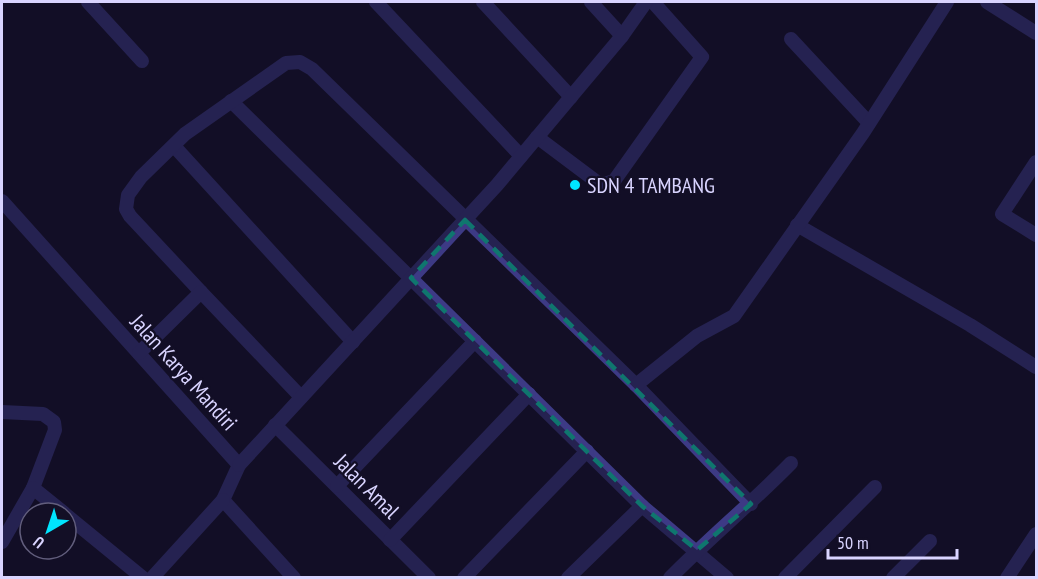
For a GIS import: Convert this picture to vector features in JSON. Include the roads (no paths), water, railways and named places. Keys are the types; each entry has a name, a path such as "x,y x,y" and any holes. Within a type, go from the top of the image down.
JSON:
{"street":[{"path":"88,2 142,61"},
{"path":"483,2 571,97"},
{"path":"591,2 622,36"},
{"path":"239,465 465,220 622,36 646,2"},
{"path":"537,137 601,185 614,181 702,57 688,38 653,2"},
{"path":"636,385 697,336 734,316 870,123 947,2"},
{"path":"987,2 1036,33"},
{"path":"384,4 521,156"},
{"path":"791,39 870,123"},
{"path":"301,397 126,209 128,195 134,185 185,134 286,63 306,65 636,385 751,504"},
{"path":"231,100 642,506 697,550 727,578"},
{"path":"174,146 352,342"},
{"path":"1036,162 1002,214 1036,235"},
{"name":"Jalan Karya Mandiri","path":"2,201 239,465 223,500 153,577"},
{"path":"797,225 970,325 1036,367"},
{"path":"139,354 201,292"},
{"path":"337,486 475,340"},
{"path":"390,540 529,394"},
{"path":"2,412 43,414 54,422 55,430 33,488 3,538"},
{"name":"Jalan Amal","path":"275,425 429,578"},
{"path":"464,578 587,451"},
{"path":"670,578 697,550 751,504 791,463"},
{"path":"785,578 874,487"},
{"path":"33,488 49,501"},
{"path":"223,500 294,578"},
{"path":"568,578 642,506"},
{"path":"78,523 153,577"},
{"path":"1007,578 1036,534"},
{"path":"893,578 930,541"}],"place":[{"name":"SDN 4 TAMBANG","path":"575,185"}]}
